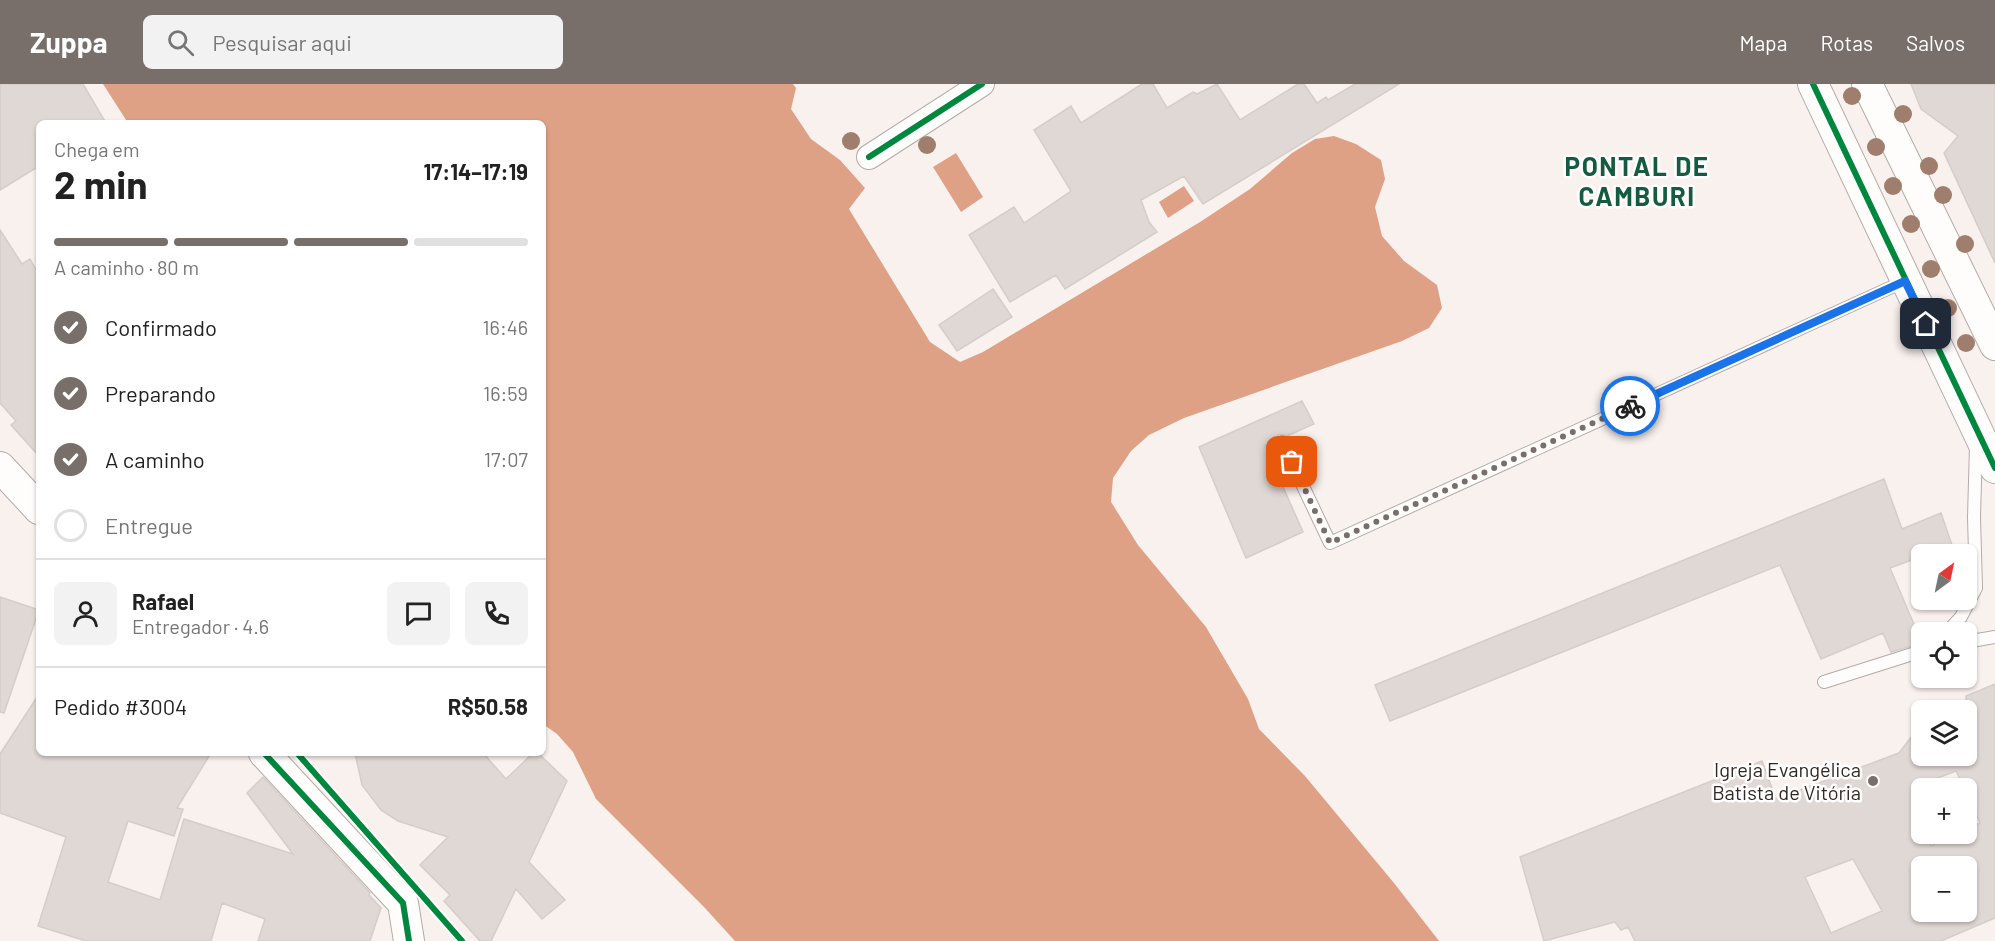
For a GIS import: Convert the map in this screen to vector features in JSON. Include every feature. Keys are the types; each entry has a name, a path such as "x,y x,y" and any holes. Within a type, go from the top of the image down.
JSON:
{"street":[{"path":"869,157 982,84"},
{"path":"1813,84 1905,281 1986,427 1995,468"},
{"path":"1867,84 1989,311 1995,345"},
{"path":"0,467 36,506"},
{"path":"267,756 403,903 409,941"}],"lane":[{"path":"1282,442 1330,543 1905,281"},
{"path":"1956,622 1976,588 1974,517 1986,427"},
{"path":"1977,640 1995,637"},
{"path":"1824,682 1911,654"}],"shaded area":[{"path":"103,84 793,84 796,88 791,109 811,139 840,160 865,188 849,209 930,342 960,362 983,352 1200,222 1250,189 1292,153 1315,139 1334,136 1356,144 1381,160 1385,179 1375,207 1382,236 1404,261 1437,285 1442,308 1429,328 1402,341 1184,418 1149,435 1131,451 1113,478 1111,502 1138,545 1206,627 1248,699 1259,729 1305,776 1439,941 735,941 596,799 573,752 557,734 546,726 546,120 126,120"},
{"path":"956,153 983,197 961,212 933,167"},
{"path":"1184,186 1194,201 1168,218 1159,202"}],"building":[{"path":"0,84 83,84 104,120 36,120 36,168 0,190"},
{"path":"1142,84 1153,84 1167,108 1193,92 1197,94 1217,84 1240,120 1298,84 1304,84 1317,103 1326,97 1328,100 1355,84 1399,84 1203,204 1184,176 1141,200 1149,222 1157,232 1065,289 1056,275 1010,302 969,235 1014,207 1024,223 1071,191 1034,130 1071,106 1081,123"},
{"path":"1911,84 1995,84 1995,263 1944,153 1958,136 1921,109"},
{"path":"0,230 22,264 30,259 36,270 36,453 11,425 16,421 0,403"},
{"path":"993,289 1012,317 957,351 939,325"},
{"path":"1302,401 1314,424 1287,436 1279,434 1274,442 1265,446 1303,532 1246,558 1199,447"},
{"path":"1884,479 1902,529 1941,513 1952,544 1911,544 1911,560 1890,568 1913,622 1911,622 1911,646 1891,652 1883,633 1821,659 1780,565 1390,721 1375,685"},
{"path":"0,597 36,609 36,619 4,713 0,712"},
{"path":"1995,684 1995,918 1941,941 1635,941 1628,927 1621,930 1615,922 1544,941 1520,857 1762,761 1776,799 1899,753 1911,737 1911,766 1977,766 1977,700 1966,700 1966,696","holes":["1853,859 1882,911 1831,933 1805,877"]},
{"path":"36,699 36,756 209,756 177,808 183,809 174,836 128,821 108,882 160,900 184,819 293,854 247,793 263,777 370,893 369,895 381,908 370,941 258,941 265,919 222,903 211,941 86,941 38,926 66,837 0,813 0,754"},
{"path":"356,756 486,756 506,779 530,756 541,756 567,781 529,862 565,900 542,919 516,889 491,941 480,941 444,901 450,895 420,865 448,837 398,821 381,810 362,785"}],"cycle path":[{"path":"869,157 982,84"},
{"path":"1813,84 1995,468"},
{"path":"267,756 403,903 409,941"},
{"path":"300,756 462,941"}],"way so far":[{"path":"1292,462 1330,543 1630,406"}],"place":[{"name":"Igreja Evangélica Batista de Vitória","path":"1873,781"}],"district":[{"name":"PONTAL DE CAMBURI","path":"1637,182"}],"route":[{"path":"1630,406 1905,281 1926,324"}]}
